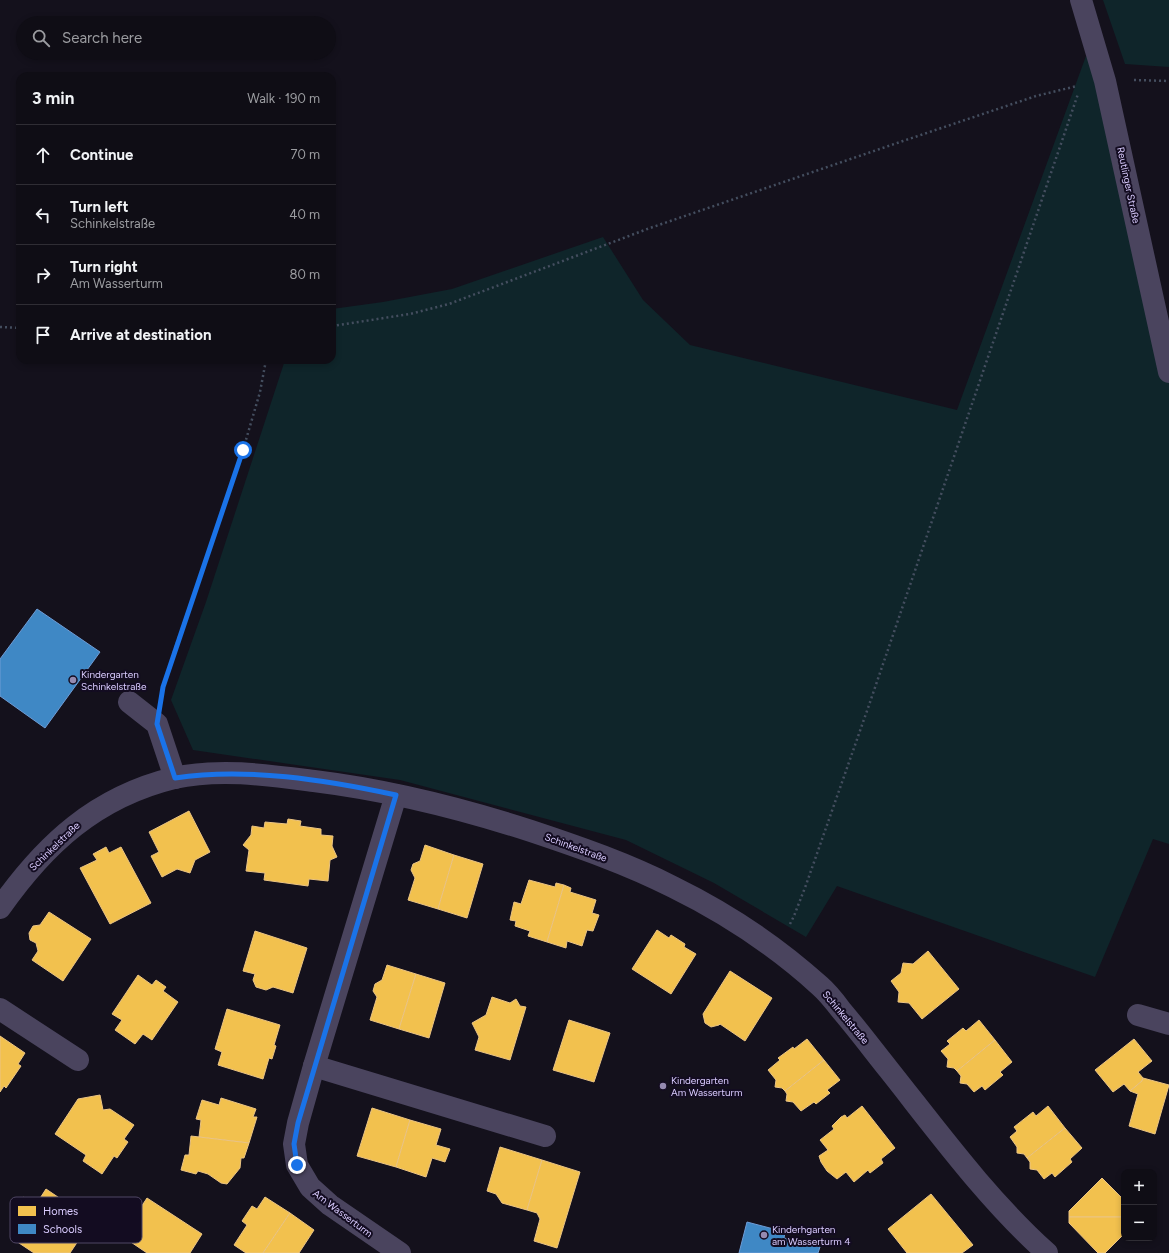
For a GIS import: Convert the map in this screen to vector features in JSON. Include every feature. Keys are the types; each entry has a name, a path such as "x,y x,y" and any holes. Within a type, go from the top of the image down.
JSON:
{"street":[{"name":"Reutlinger Straße","path":"1081,0 1106,81 1169,372"},
{"path":"129,702 157,724 175,778"},
{"name":"Schinkelstraße","path":"0,908 29,869 53,844 81,820 132,792 175,778 214,774 247,774 338,784 396,795 460,810 566,842 670,885 714,908 775,948 823,989 849,1019 954,1153 1008,1214 1047,1253"},
{"name":"Am Wasserturm","path":"396,795 314,1066 298,1123 294,1144 297,1165 310,1187 330,1205 400,1253"},
{"path":"0,1009 78,1060"},
{"path":"1138,1015 1169,1024"},
{"path":"314,1066 545,1136"}],"path":[{"path":"1106,81 1169,81"},
{"path":"336,325 410,314 448,304 650,228 896,143 1036,96 1080,86 806,885 794,916 775,948"},
{"path":"0,327 16,328"},
{"path":"157,724 163,687 243,450 260,392 265,364"}],"green space":[{"path":"1103,0 1169,0 1169,67 1125,64"},
{"path":"1086,56 1105,81 1169,372 1169,844 1153,839 1095,977 837,886 806,937 714,883 626,840 400,780 193,750 171,700 206,602 284,364 336,364 336,308 383,302 452,289 603,237 643,300 690,345 957,410"}],"building: Homes":[{"path":"189,811 210,852 195,860 190,873 177,869 162,877 151,856 159,852 149,832"},
{"path":"288,819 301,821 300,826 321,829 321,835 333,836 332,846 337,857 330,860 328,881 309,879 308,886 264,880 265,873 246,871 249,850 243,845 251,835 252,826 264,828 265,822 287,824"},
{"path":"425,845 454,855 438,909 408,900 415,878 411,870 413,864 420,861"},
{"path":"106,847 109,853 121,847 151,903 110,924 80,868 97,860 93,854"},
{"path":"454,855 483,864 467,918 438,909"},
{"path":"529,880 555,887 556,883 564,885 547,942 528,936 530,931 515,926 516,921 510,920 514,902 521,904"},
{"path":"564,885 571,888 570,892 596,900 592,913 599,915 593,931 587,930 582,946 567,941 566,948 547,942"},
{"path":"49,912 91,939 63,981 32,960 38,951 36,943 30,940 29,933 33,926 40,925"},
{"path":"657,930 669,938 671,935 685,944 684,947 696,954 671,994 632,969"},
{"path":"255,931 307,948 293,993 273,987 266,990 256,987 253,980 255,974 243,971"},
{"path":"928,951 959,989 922,1019 909,1003 898,1002 899,992 891,981 901,973 903,963 913,964"},
{"path":"387,965 416,974 399,1029 370,1020 377,997 373,991 375,984 382,980"},
{"path":"730,971 772,998 745,1041 720,1024 711,1027 705,1023 703,1014"},
{"path":"416,974 445,983 429,1038 399,1029"},
{"path":"138,975 152,985 156,980 166,987 163,991 178,1002 152,1040 143,1034 135,1044 115,1030 122,1020 112,1014"},
{"path":"492,997 510,1003 516,999 520,1006 526,1007 510,1060 475,1050 479,1037 472,1023 486,1015"},
{"path":"227,1009 280,1025 274,1045 276,1046 272,1059 269,1058 263,1079 218,1065 222,1052 215,1049"},
{"path":"569,1020 610,1033 594,1082 553,1070"},
{"path":"979,1020 995,1040 957,1071 954,1068 947,1067 948,1059 941,1051 950,1044 947,1041 963,1028 966,1031"},
{"path":"0,1036 25,1053 18,1064 21,1066 6,1088 4,1086 0,1092"},
{"path":"807,1039 824,1060 785,1091 782,1088 775,1087 776,1080 768,1070 780,1060 778,1058 793,1047 794,1049"},
{"path":"1134,1039 1152,1061 1138,1072 1143,1078 1142,1081 1130,1091 1124,1084 1113,1092 1095,1070"},
{"path":"995,1040 1012,1062 1000,1072 1003,1075 985,1090 982,1086 974,1092 967,1084 960,1083 961,1076 957,1071"},
{"path":"824,1060 840,1080 827,1090 830,1093 816,1104 814,1102 801,1111 793,1102 786,1101 787,1094 785,1091"},
{"path":"1143,1078 1169,1085 1155,1134 1129,1126 1138,1094 1130,1091 1142,1081"},
{"path":"100,1095 103,1110 110,1109 134,1125 124,1139 128,1142 117,1158 114,1156 102,1174 83,1161 86,1155 55,1134 78,1099"},
{"path":"221,1098 256,1109 253,1117 257,1117 249,1143 199,1137 201,1120 196,1119 202,1100 219,1105"},
{"path":"862,1106 895,1148 881,1159 883,1163 870,1173 868,1170 854,1182 846,1172 837,1179 827,1171 821,1162 819,1156 828,1150 820,1140 834,1129 832,1126 841,1117 845,1115 847,1118"},
{"path":"1048,1106 1065,1128 1027,1158 1024,1154 1017,1153 1017,1147 1010,1137 1017,1131 1014,1127 1033,1112 1036,1116"},
{"path":"372,1108 410,1120 396,1167 357,1156"},
{"path":"410,1120 441,1129 436,1145 450,1149 445,1162 432,1158 426,1177 396,1167"},
{"path":"1065,1128 1082,1148 1070,1159 1072,1162 1055,1177 1052,1173 1044,1179 1037,1170 1030,1169 1030,1162 1027,1158"},
{"path":"191,1136 249,1143 244,1158 241,1158 240,1168 227,1184 221,1183 208,1174 198,1171 196,1174 181,1170 185,1155 189,1155"},
{"path":"500,1147 542,1160 527,1210 502,1203 496,1194 487,1191"},
{"path":"542,1160 580,1172 557,1248 534,1241 540,1219 537,1213 527,1210"},
{"path":"1102,1178 1121,1197 1121,1217 1069,1217 1069,1211"},
{"path":"46,1189 58,1197 41,1197"},
{"path":"931,1194 973,1245 962,1253 907,1253 888,1229"},
{"path":"265,1197 290,1213 263,1253 246,1253 234,1245 247,1225 242,1221 252,1206 257,1209"},
{"path":"147,1198 202,1234 190,1253 147,1253 132,1243 142,1243 142,1206"},
{"path":"290,1213 314,1230 299,1253 263,1253"},
{"path":"1069,1217 1121,1217 1121,1237 1105,1253 1098,1253 1069,1223"},
{"path":"19,1243 77,1243 70,1253 34,1253"}],"building: Schools":[{"path":"37,609 100,652 45,728 0,696 0,659"},
{"name":"Kinderhgarten am Wasserturm 4","path":"747,1222 785,1232 784,1238 820,1247 818,1253 739,1253"}],"place":[{"name":"Kindergarten Schinkelstraße","path":"73,680"},
{"name":"Kindergarten Am Wasserturm","path":"663,1086"},
{"name":"Kinderhgarten am Wasserturm 4","path":"764,1235"}],"route":[{"path":"243,450 163,687 157,724 175,778 196,775 247,774 338,784 366,788 396,795 298,1123 294,1144 297,1165"}]}
